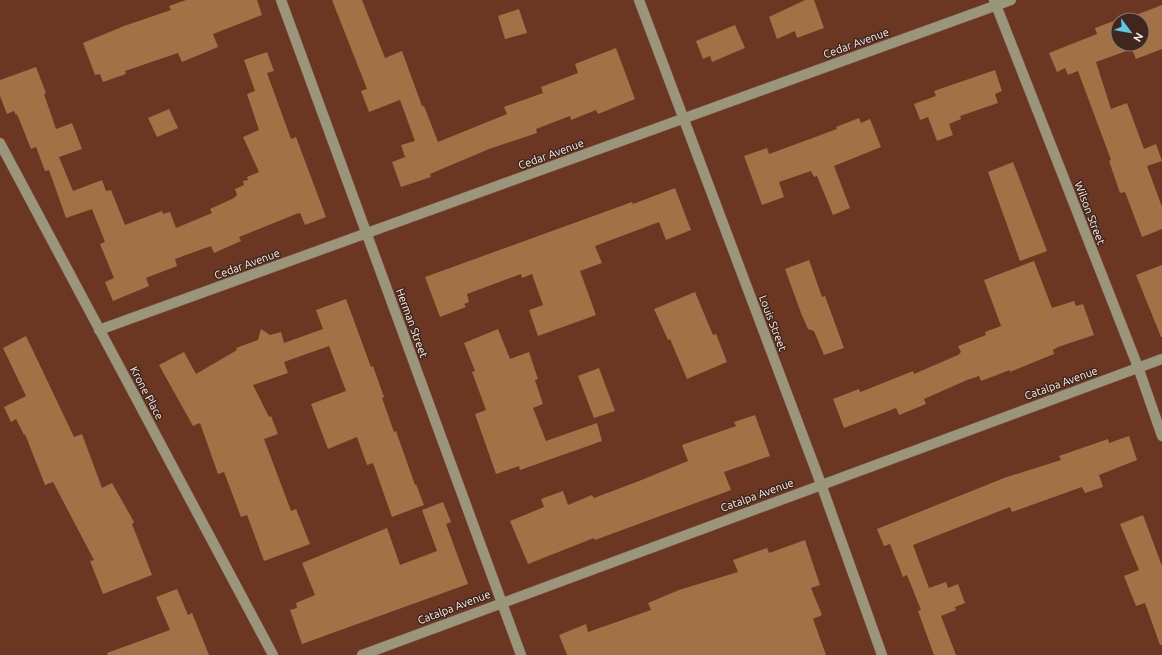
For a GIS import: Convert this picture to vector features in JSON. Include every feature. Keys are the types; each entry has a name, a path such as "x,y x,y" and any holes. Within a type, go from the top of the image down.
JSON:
{"street":[{"name":"Herman Street","path":"281,0 521,655"},
{"name":"Louis Street","path":"639,0 821,484 882,655"},
{"name":"Cedar Avenue","path":"100,330 683,119 995,3 1011,0"},
{"name":"Wilson Street","path":"995,3 1138,367 1162,436"},
{"name":"Krone Place","path":"0,143 273,655"},
{"name":"Catalpa Avenue","path":"362,655 501,602 1162,359"}],"building":[{"path":"186,0 257,0 262,15 213,34 218,47 182,62 178,53 125,71 126,74 103,82 100,74 95,75 83,43 124,26 171,10 169,6"},
{"path":"332,0 362,0 385,58 402,51 422,106 424,106 438,142 507,114 504,107 543,93 541,87 578,73 575,64 616,48 635,99 598,114 596,110 571,120 570,116 536,129 537,133 489,149 430,174 431,177 401,187 392,162 405,157 401,145 415,141 400,100 369,112 361,91 367,89"},
{"path":"805,0 814,0 824,28 797,38 795,31 777,39 769,17"},
{"path":"1162,5 1162,49 1136,59 1133,52 1150,52 1150,12 1144,12"},
{"path":"519,9 527,33 505,39 498,16"},
{"path":"1110,22 1110,52 1124,52 1096,62 1111,109 1127,103 1144,149 1156,144 1162,161 1147,166 1162,207 1162,229 1142,237 1125,192 1120,193 1109,161 1111,160 1078,71 1068,75 1065,68 1057,72 1049,53 1097,34 1095,28"},
{"path":"735,25 745,48 712,62 710,56 703,59 696,41"},
{"path":"267,52 274,71 267,73 291,139 296,137 326,217 305,225 300,213 296,214 239,237 241,241 214,253 211,246 175,259 177,266 146,278 149,286 113,301 105,282 114,278 100,244 105,242 92,209 66,218 49,170 45,171 36,147 31,149 17,114 16,115 14,111 7,114 0,96 0,80 36,67 46,93 44,94 56,129 72,123 82,149 59,157 73,191 102,180 106,191 111,190 125,225 162,211 163,214 170,212 176,228 212,213 210,209 234,198 237,195 235,189 244,185 243,181 248,180 247,177 259,172 243,137 259,130 247,94 255,91 244,60"},
{"path":"995,70 1002,91 995,94 998,103 960,116 961,119 949,124 953,135 937,141 928,117 920,120 914,104 936,96 934,91"},
{"path":"169,109 178,128 157,137 148,118"},
{"path":"859,118 861,123 870,119 881,147 834,166 850,208 833,215 817,176 814,177 811,171 779,182 784,197 762,205 744,156 767,148 769,154 837,129 836,127"},
{"path":"1013,162 1047,251 1020,261 988,172"},
{"path":"675,188 691,230 666,240 659,222 595,246 602,263 580,271 596,315 538,336 529,310 543,305 532,274 522,278 521,274 467,294 469,302 464,304 466,307 440,317 425,277 632,202 633,204"},
{"path":"809,260 822,297 825,296 844,348 824,355 814,331 808,329 785,269"},
{"path":"1034,261 1052,308 1074,301 1076,306 1083,304 1094,335 1058,347 1053,350 1054,354 1010,372 1010,370 981,381 979,376 967,380 924,399 926,404 899,415 896,408 844,428 833,399 859,389 860,392 863,391 913,371 914,374 958,355 961,352 958,346 986,335 985,332 1001,326 984,280"},
{"path":"1162,265 1162,337 1161,337 1136,275"},
{"path":"695,292 713,335 716,334 727,362 687,379 670,339 668,340 654,309"},
{"path":"346,299 371,367 373,366 394,432 396,431 415,485 416,484 424,505 392,517 373,463 367,465 357,437 328,449 311,404 346,391 329,346 284,362 288,373 253,385 269,417 271,416 278,434 264,439 291,511 296,509 310,544 264,561 247,515 241,517 224,472 218,474 200,423 193,426 159,365 184,352 196,374 237,350 236,348 258,340 261,329 270,335 281,332 284,343 323,329 316,310"},
{"path":"498,329 510,359 529,352 538,379 535,380 543,404 533,408 546,441 597,423 602,441 520,470 519,466 496,474 475,414 486,410 472,372 475,371 464,343"},
{"path":"26,336 74,437 82,434 102,488 112,483 134,522 132,524 152,575 103,594 90,561 94,560 53,482 45,485 25,434 24,435 16,419 11,422 4,407 26,396 3,348"},
{"path":"599,368 615,411 594,418 578,376"},
{"path":"755,415 770,456 724,472 731,490 595,540 594,538 528,564 510,521 544,507 541,499 563,491 568,505 592,495 594,498 639,481 688,461 682,445 736,426 734,422"},
{"path":"1129,436 1137,460 1099,475 1103,487 1085,493 1082,487 1012,512 1010,507 913,545 929,588 946,582 948,588 958,584 965,603 955,607 956,610 941,616 956,655 934,655 918,611 921,610 907,575 903,577 890,544 884,546 877,529 1004,478 1061,460 1059,456 1108,439 1109,443"},
{"path":"443,502 451,522 446,524 468,584 302,644 290,610 297,608 296,603 315,595 302,563 387,528 400,565 437,551 422,510"},
{"path":"1143,515 1162,566 1162,645 1160,645 1145,603 1136,606 1124,576 1139,570 1120,524"},
{"path":"805,540 820,585 811,588 822,615 813,619 826,655 567,655 559,635 586,624 588,632 651,610 648,603 679,590 738,572 733,560 767,548 769,553"},
{"path":"177,589 188,615 192,613 209,655 108,655 107,653 170,630 156,597"}]}
